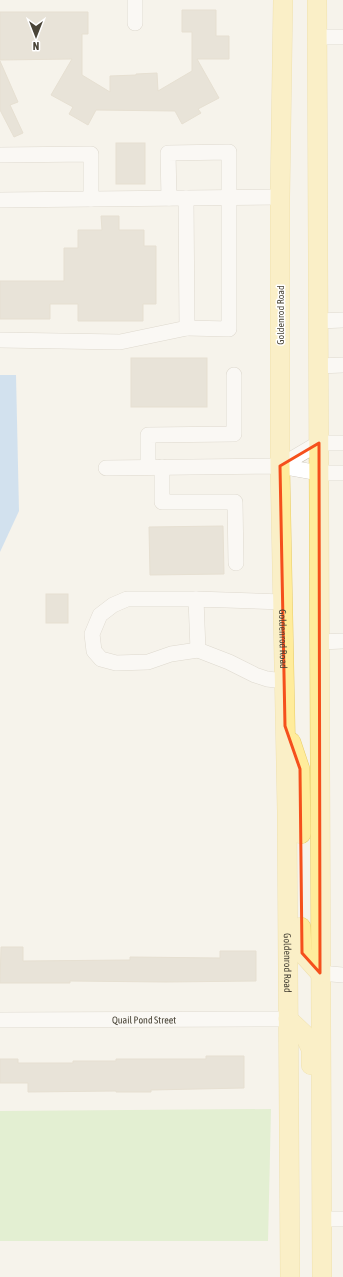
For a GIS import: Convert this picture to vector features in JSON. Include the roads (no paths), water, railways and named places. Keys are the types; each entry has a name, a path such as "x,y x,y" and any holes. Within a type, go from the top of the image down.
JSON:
{"main road":[{"name":"Goldenrod Road","path":"283,0 280,197 280,466 288,843 290,1277"},
{"path":"317,0 321,1277"},
{"path":"285,726 300,769 302,953 320,973"},
{"path":"288,1019 304,1034 311,1049 311,1252 321,1277"},
{"path":"290,1253 302,1277"}],"street":[{"path":"134,0 135,23"},
{"path":"317,37 343,37"},
{"path":"0,340 120,342 187,328 229,329 229,152 168,153 169,198"},
{"path":"0,155 91,154 91,199"},
{"path":"0,200 280,197"},
{"path":"186,198 187,328"},
{"path":"318,321 343,320"},
{"path":"319,366 343,365"},
{"path":"234,375 234,434 148,435 162,502 235,502 236,563"},
{"path":"280,466 319,443 343,443"},
{"path":"106,468 280,466 319,473 343,473"},
{"path":"283,602 127,598 113,605 100,615 92,634 94,651 101,659 116,663 148,662 171,654 198,650 229,662 255,675 267,679 284,681"},
{"path":"196,599 198,650"},
{"path":"320,642 343,641"},
{"path":"320,973 343,976"},
{"name":"Quail Pond Street","path":"0,1020 288,1019"},
{"path":"322,1219 343,1219"}],"water":[{"path":"0,375 16,375 19,511 0,552"}]}
